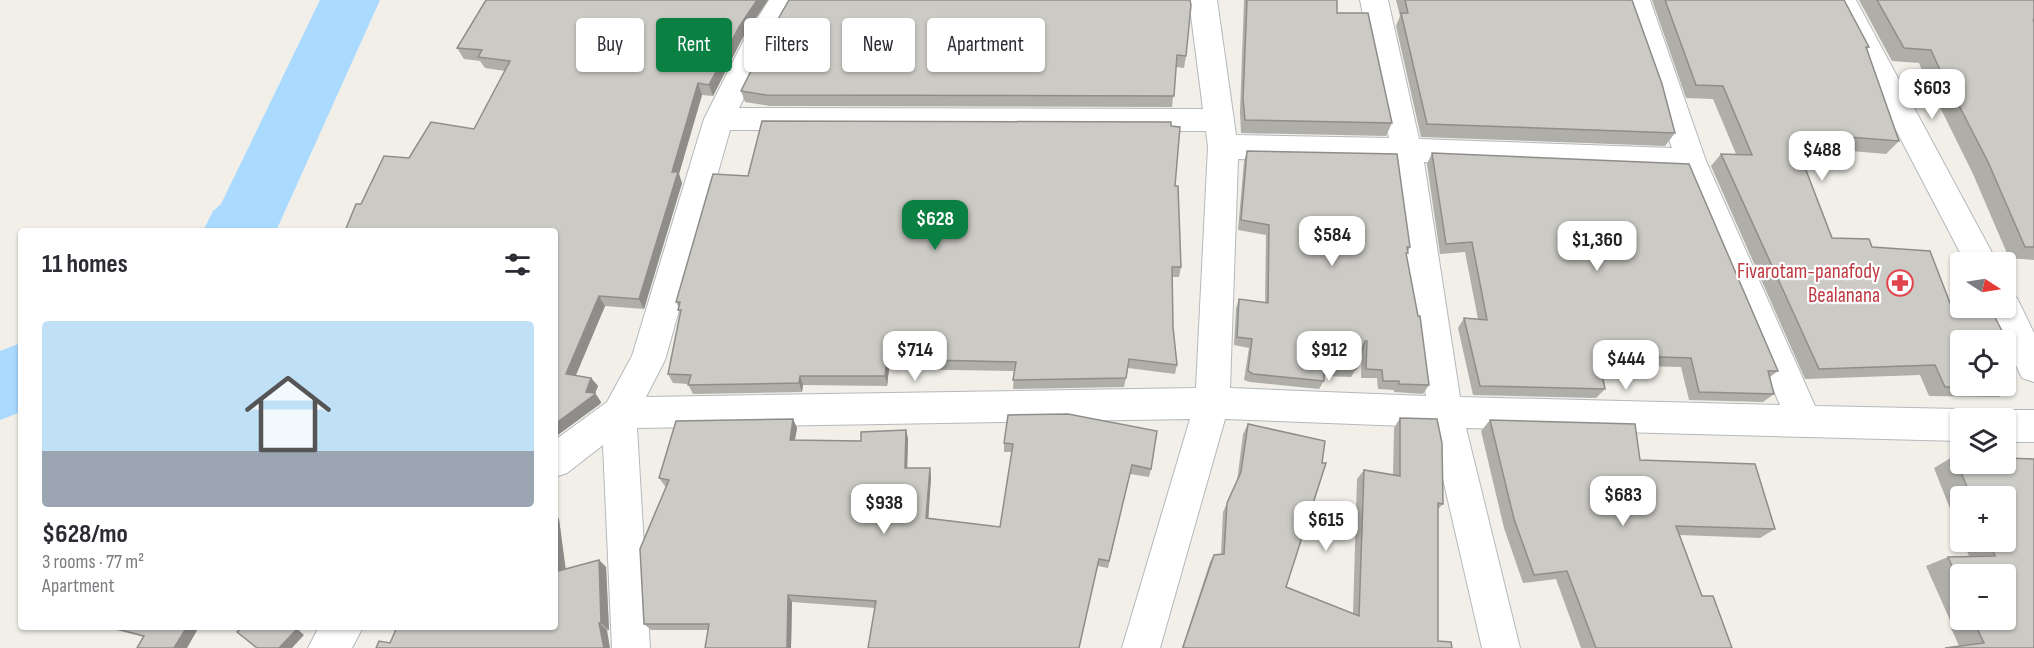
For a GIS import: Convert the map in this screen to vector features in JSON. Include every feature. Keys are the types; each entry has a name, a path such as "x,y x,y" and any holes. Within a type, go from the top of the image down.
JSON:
{"street":[{"path":"558,459 619,413 648,360 719,119 758,40 783,0"},
{"path":"1141,648 1212,404 1222,134 1203,0"},
{"path":"1374,0 1407,150 1445,412 1502,648"},
{"path":"1636,0 1691,161 1805,422"},
{"path":"1842,0 1976,252"},
{"path":"719,119 1222,134 1407,150 1691,161"},
{"path":"2017,313 2034,367"},
{"path":"619,413 1212,404 1950,425"},
{"path":"619,413 631,648"},
{"path":"2016,426 2034,426"},
{"path":"327,648 342,630"}],"building":[{"path":"486,0 757,0 732,41 732,18 656,18 656,72 716,72 709,85 698,83 672,172 678,172 639,299 599,296 566,374 591,378 586,392 595,393 558,422 558,228 346,228 356,204 361,204 384,156 409,158 431,122 474,129 510,61 478,57 482,50 457,48"},
{"path":"789,0 1190,0 1191,5 1186,56 1177,55 1174,96 766,95 741,91 750,72 830,72 830,18 779,18"},
{"path":"1247,0 1337,0 1337,13 1368,13 1392,123 1245,120 1243,99"},
{"path":"1405,0 1632,0 1662,84 1675,133 1427,124 1401,13 1408,13"},
{"path":"1665,0 1844,0 1869,47 1866,47 1899,141 1811,134 1818,152 1799,152 1832,238 1869,239 1872,247 1930,251 1950,303 1950,318 1995,318 2002,330 1950,330 1950,387 1945,387 1935,365 1819,369 1721,154 1752,155 1723,86 1696,85"},
{"path":"1877,0 2034,0 2034,247 2025,247 1988,162 1949,90 1931,50 1904,48"},
{"path":"762,121 1171,122 1171,126 1180,127 1175,186 1178,186 1181,267 1172,267 1173,327 1177,365 1129,359 1126,378 1013,380 1016,362 887,359 885,376 800,376 799,383 688,385 691,375 668,374 681,310 678,310 680,302 676,302 713,174 748,176"},
{"path":"1247,151 1397,154 1410,247 1407,247 1408,253 1406,253 1418,316 1420,316 1429,385 1383,381 1382,370 1366,369 1367,341 1365,341 1356,369 1324,368 1324,381 1253,374 1248,371 1252,339 1237,337 1239,299 1268,303 1269,225 1241,220"},
{"path":"1432,153 1689,164 1778,371 1768,371 1774,394 1699,392 1691,358 1598,355 1605,389 1480,386 1464,318 1487,320 1472,242 1446,244"},
{"path":"1068,414 1157,431 1151,469 1132,465 1109,561 1099,559 1079,648 868,648 876,601 788,595 787,648 705,648 709,624 644,624 640,549 669,480 659,478 676,421 793,419 790,440 861,441 861,432 906,430 905,468 930,468 926,518 1000,527 1013,444 1004,443 1008,415"},
{"path":"1400,418 1437,419 1442,443 1443,504 1438,503 1438,641 1451,642 1452,648 1183,647 1214,555 1224,554 1227,503 1241,472 1248,424 1325,441 1322,463 1326,463 1286,587 1359,616 1364,470 1400,476"},
{"path":"1490,420 1635,424 1640,460 1755,464 1775,529 1676,526 1702,596 1713,596 1732,648 1596,648 1567,571 1534,575 1514,519"},
{"path":"2016,458 2034,459 2034,648 1945,648 1984,643 1978,630 2016,630 2016,564 1951,564 1948,557 1995,556 1994,552 2016,552 2016,486 1967,486 1962,474 2016,474"},
{"path":"599,560 601,623 599,623 604,648 376,648 379,641 390,643 396,630 558,630 558,571"},
{"path":"121,630 185,630 174,648 137,648 144,636"},
{"path":"239,630 296,630 279,648 257,648 237,632"}],"waterway":[{"path":"240,228 246,223 350,0"},
{"path":"0,387 18,378"}],"place":[{"name":"Fivarotam-panafody Bealanana","path":"1900,283"}]}
